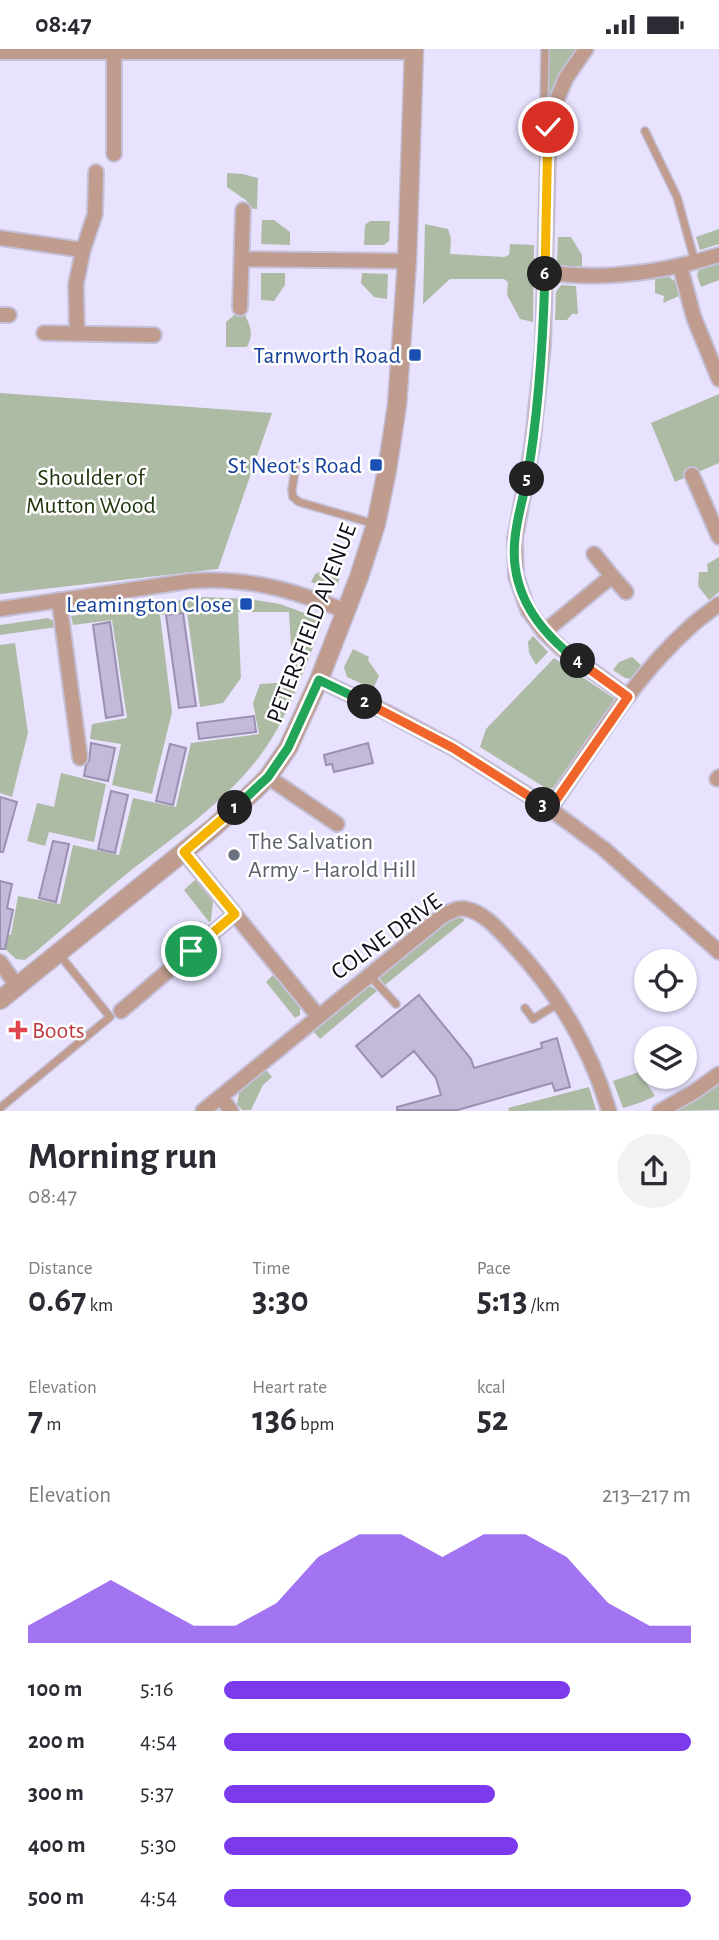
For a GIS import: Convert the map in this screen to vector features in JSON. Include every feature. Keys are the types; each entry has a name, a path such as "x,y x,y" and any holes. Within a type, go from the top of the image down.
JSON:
{"street":[{"path":"586,49 566,78 549,119 543,346 536,417 515,539 516,576 528,610 544,632 562,649 628,697"},
{"path":"114,50 114,154"},
{"path":"0,52 414,51"},
{"name":"PETERSFIELD AVENUE","path":"0,1000 213,828 268,777 292,741 319,680 376,524 397,405 407,261 414,51"},
{"path":"77,334 76,283 95,214 96,172"},
{"path":"240,308 243,210"},
{"path":"0,238 83,250"},
{"path":"545,272 572,276 637,272 680,266 719,255"},
{"path":"242,259 407,261"},
{"path":"680,266 694,318 719,379"},
{"path":"44,333 154,335"},
{"path":"692,475 719,537"},
{"path":"594,554 626,593"},
{"path":"544,632 612,576"},
{"path":"0,609 216,579 249,582 290,591 346,611"},
{"path":"59,600 80,758"},
{"path":"550,809 657,660 689,627 719,604"},
{"path":"319,680 453,748 550,809 604,849 719,952"},
{"path":"268,777 337,824"},
{"path":"184,852 318,1016"},
{"name":"COLNE DRIVE","path":"204,1111 442,917 463,908 485,918 497,929 531,964 560,1002 585,1046 609,1111"},
{"path":"121,1011 235,914"},
{"path":"0,963 18,986"},
{"path":"660,1111 719,1074"},
{"path":"221,1097 231,1111"}],"lane":[{"path":"544,49 544,102 549,119"},
{"path":"645,131 677,197 695,262"},
{"path":"295,469 292,490 293,497 299,502 376,524"},
{"path":"0,1108 110,1017 57,953"},
{"path":"369,975 396,1004"},
{"path":"526,1009 533,1019 560,1002"}],"green space":[{"path":"545,49 586,49 549,119 544,102"},
{"path":"227,173 258,178 257,209 247,208 247,201 227,187"},
{"path":"262,220 274,220 290,232 290,245 261,244"},
{"path":"370,221 390,221 389,241 384,245 364,245 365,225"},
{"path":"425,224 448,229 451,238 450,254 504,257 509,255 510,244 534,245 533,322 520,319 507,295 508,282 504,279 450,279 423,304"},
{"path":"719,229 719,244 700,250 696,237"},
{"path":"558,237 571,237 582,255 582,266 560,266 557,261"},
{"path":"719,264 719,280 701,287 697,275 699,270"},
{"path":"261,273 285,273 285,285 274,301 261,300"},
{"path":"362,273 388,274 387,299 374,297 361,283"},
{"path":"669,277 675,281 679,296 663,303 664,296 655,293 655,279"},
{"path":"561,285 576,286 578,314 572,314 567,320 555,320 556,292"},
{"path":"243,310 251,337 247,347 226,347 226,322"},
{"name":"Shoulder of Mutton Wood","path":"0,393 272,413 218,569 0,594"},
{"path":"719,394 719,463 675,482 651,423"},
{"path":"719,557 719,592 709,600 698,586 699,572 708,572 707,564"},
{"path":"335,565 343,568 338,583 329,588 311,582 315,574"},
{"path":"204,597 250,599 280,604 318,618 321,627 280,724 262,753 231,789 25,960 16,959 0,944 0,933 11,935 18,896 60,904 73,845 119,855 133,798 176,807 191,743 259,734 253,703 260,684 293,682 289,612 238,612 241,678 223,703 200,707 187,612 160,615 172,712 152,794 112,785 121,744 90,739 92,724 127,718 112,620 73,625 71,616"},
{"path":"48,618 56,622 57,627 0,635 0,625"},
{"path":"533,636 548,652 536,665 529,653 528,642"},
{"path":"15,643 28,733 12,797 0,793 0,645"},
{"path":"353,649 369,657 368,660 379,676 373,689 347,677 344,667"},
{"path":"632,657 641,665 631,679 613,670 619,662"},
{"path":"554,658 615,699 553,788 547,789 480,747 486,729"},
{"path":"61,773 106,784 94,842 49,832 45,846 27,841 37,803 54,807"},
{"path":"196,879 213,901 209,922 184,890"},
{"path":"458,916 465,920 385,985 378,976 448,919"},
{"path":"273,975 300,1008 300,1015 295,1018 266,982"},
{"path":"367,986 377,991 320,1039 314,1028"},
{"path":"263,1070 272,1077 263,1085 251,1110 242,1110 237,1104 237,1091"},
{"path":"634,1074 634,1089 650,1089 655,1096 623,1108 613,1081"},
{"path":"719,1082 719,1110 675,1111 710,1091"},
{"path":"589,1087 596,1110 509,1111 508,1108"}],"building":[{"path":"183,613 196,706 179,708 166,615"},
{"path":"110,622 123,715 106,718 93,625"},
{"path":"254,716 256,732 199,739 197,723"},
{"path":"91,743 115,748 108,781 84,776"},
{"path":"368,743 373,763 334,772 332,764 326,765 324,755"},
{"path":"170,744 186,748 173,805 156,801"},
{"path":"111,791 128,795 115,853 98,849"},
{"path":"0,797 17,802 3,852 0,852"},
{"path":"53,841 69,844 56,902 39,898"},
{"path":"0,881 12,884 7,908 13,910 5,949 0,949"},
{"path":"419,995 471,1059 474,1068 542,1048 541,1043 557,1038 570,1087 555,1091 552,1083 458,1110 397,1110 397,1107 441,1095 436,1078 414,1051 382,1077 356,1046"}],"place":[{"name":"Tarnworth Road","path":"415,355"},
{"name":"St Neot's Road","path":"376,465"},
{"name":"Leamington Close","path":"246,604"},
{"name":"The Salvation Army - Harold Hill","path":"234,855"},
{"name":"Boots","path":"18,1030"}],"route":[{"path":"191,951 235,914 184,852 268,777 288,748 319,680 453,748 550,809 628,697 562,649 544,632 528,610 516,576 515,539 532,447 543,346 548,127"}]}
